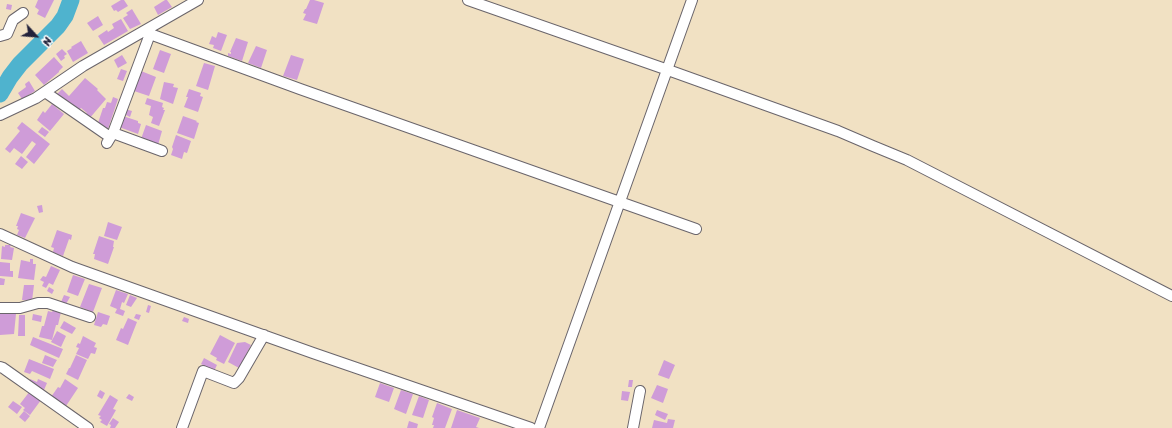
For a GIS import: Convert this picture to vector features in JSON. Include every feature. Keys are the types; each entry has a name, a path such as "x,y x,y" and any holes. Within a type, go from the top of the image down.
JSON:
{"street":[{"path":"3,113 36,98 83,66 148,33 198,0"},
{"path":"468,0 838,131 907,160 1172,296"},
{"path":"539,428 692,0"},
{"path":"0,36 7,34 13,20 23,13"},
{"path":"110,138 148,33"},
{"path":"148,33 696,229"},
{"path":"45,92 110,138 162,151"},
{"path":"0,234 72,267 531,428"},
{"path":"0,308 20,308 38,303 48,303 90,317"},
{"path":"182,428 203,371 234,383 239,378 264,335"},
{"path":"0,367 4,368 88,428"},
{"path":"633,428 640,391"}],"building":[{"path":"38,0 54,0 45,18 37,14 39,10 35,7"},
{"path":"121,0 124,0 128,6 118,12 116,10 114,11 111,6"},
{"path":"167,0 172,7 158,15 154,7"},
{"path":"310,0 324,3 317,24 303,20 306,14 303,13"},
{"path":"7,4 12,5 11,10 6,9"},
{"path":"132,9 141,24 130,29 123,18 128,15 126,13"},
{"path":"98,16 103,25 93,31 87,23"},
{"path":"121,19 128,31 104,45 98,36 107,30 108,32 114,28 112,24"},
{"path":"218,32 227,35 221,51 213,48 214,45 209,44 212,36 216,38"},
{"path":"236,38 248,42 242,61 228,56 228,53 231,54 230,52"},
{"path":"81,41 88,53 73,62 67,51"},
{"path":"256,46 267,50 261,68 248,63"},
{"path":"62,49 67,54 61,61 56,54"},
{"path":"160,50 171,54 164,73 153,69"},
{"path":"122,55 127,63 118,68 114,60"},
{"path":"291,55 304,59 297,80 283,76"},
{"path":"54,57 63,67 44,85 35,75"},
{"path":"204,63 215,66 208,90 196,86"},
{"path":"121,69 127,71 123,81 117,79"},
{"path":"141,71 156,77 149,96 134,91"},
{"path":"85,78 98,89 97,90 106,99 89,119 85,115 87,113 81,108 78,111 57,94 62,89 69,96"},
{"path":"29,81 35,91 22,99 18,93 26,87 25,84"},
{"path":"164,82 174,84 173,87 178,88 173,104 160,99"},
{"path":"189,89 201,93 200,96 203,97 198,112 184,107"},
{"path":"113,97 118,99 108,129 97,126 103,108 105,108 107,102 111,103"},
{"path":"147,98 163,103 162,107 164,108 163,110 165,110 159,126 151,123 153,117 149,115 151,106 145,104"},
{"path":"52,104 64,114 50,131 37,120 43,111 45,113"},
{"path":"125,109 132,111 130,117 124,114"},
{"path":"123,116 138,121 138,123 141,124 138,134 119,127"},
{"path":"183,116 199,123 194,139 177,133"},
{"path":"22,122 50,144 34,164 26,157 36,144 32,141 22,154 14,148 10,153 5,149 20,131 17,128"},
{"path":"146,125 162,131 158,145 141,139"},
{"path":"42,127 49,132 45,137 38,132"},
{"path":"176,135 191,141 187,153 184,152 182,159 171,155"},
{"path":"21,156 28,162 22,169 15,164"},
{"path":"42,205 43,212 39,213 37,206"},
{"path":"21,213 35,218 25,238 17,235 19,230 17,229 18,226 16,226"},
{"path":"108,222 122,227 117,240 104,236"},
{"path":"57,230 72,235 63,256 53,252 54,248 51,247"},
{"path":"99,236 114,241 114,247 108,264 94,259 95,254 93,254"},
{"path":"5,245 11,245 10,247 14,248 12,260 1,259 2,246 5,247"},
{"path":"30,259 33,259 33,264 36,264 34,280 18,278 21,260 30,262"},
{"path":"0,262 10,263 10,271 13,271 13,277 0,276"},
{"path":"51,266 60,270 53,285 49,283 46,288 42,286 44,282 40,280 43,276 46,277"},
{"path":"73,275 85,279 78,296 67,292"},
{"path":"0,278 5,279 4,285 0,285"},
{"path":"89,284 102,288 93,312 80,307"},
{"path":"24,285 34,285 32,301 22,300"},
{"path":"49,287 54,290 52,294 47,291"},
{"path":"116,290 128,294 124,303 122,302 120,309 125,311 123,316 115,313 117,309 110,306"},
{"path":"64,295 70,297 66,304 61,302"},
{"path":"130,295 137,298 131,307 126,305"},
{"path":"148,305 151,306 149,313 146,312"},
{"path":"53,310 61,312 52,340 39,337 48,311 52,312"},
{"path":"98,312 110,316 107,325 103,324 101,327 94,325"},
{"path":"0,313 16,314 14,334 0,335"},
{"path":"33,314 42,316 41,322 32,320"},
{"path":"136,314 141,315 139,320 134,318"},
{"path":"19,315 25,315 25,336 18,336"},
{"path":"184,317 189,319 188,323 182,321"},
{"path":"128,318 137,322 128,345 116,340 121,328 123,329"},
{"path":"64,321 76,328 72,334 60,328"},
{"path":"57,331 66,336 61,347 51,342"},
{"path":"220,335 235,343 224,364 216,360 217,358 210,354"},
{"path":"83,336 96,343 94,347 97,348 95,354 91,353 88,359 76,354 79,348 76,347 78,343 80,344"},
{"path":"33,337 63,349 59,358 30,345"},
{"path":"245,342 251,345 239,368 228,362 237,343"},
{"path":"45,355 57,360 53,367 42,363"},
{"path":"76,355 87,360 78,380 66,374"},
{"path":"204,358 217,365 214,371 201,364"},
{"path":"29,359 54,369 50,379 32,371 30,374 24,372"},
{"path":"664,360 675,365 669,379 658,375"},
{"path":"30,379 37,382 38,379 47,383 44,390 29,383"},
{"path":"65,379 78,388 66,406 51,397 58,387 60,388"},
{"path":"629,380 633,380 632,387 628,387"},
{"path":"380,383 394,388 389,402 375,397"},
{"path":"657,385 668,389 663,403 651,398"},
{"path":"100,390 105,393 102,399 97,396"},
{"path":"401,390 413,394 406,414 394,409"},
{"path":"30,391 41,400 30,415 23,410 25,408 20,404"},
{"path":"622,391 630,392 628,401 621,400"},
{"path":"129,394 134,397 132,401 126,398"},
{"path":"110,395 118,400 113,409 116,410 107,426 100,422 102,420 99,418 101,416 98,415"},
{"path":"419,396 429,400 423,418 412,415"},
{"path":"13,401 22,407 17,414 8,407"},
{"path":"437,403 452,409 445,428 433,428 434,425 432,425 434,418 432,417"},
{"path":"457,410 480,418 476,427 479,428 451,428"},
{"path":"657,410 668,414 665,420 655,415"},
{"path":"24,411 30,416 25,422 19,417"},
{"path":"113,418 119,422 115,428 110,428 111,425 109,424"},
{"path":"668,419 675,420 673,428 652,428 654,420 667,423"},
{"path":"409,421 418,424 417,428 407,428"}],"waterway":[{"path":"0,94 20,64 58,26 65,16 71,0"}]}
